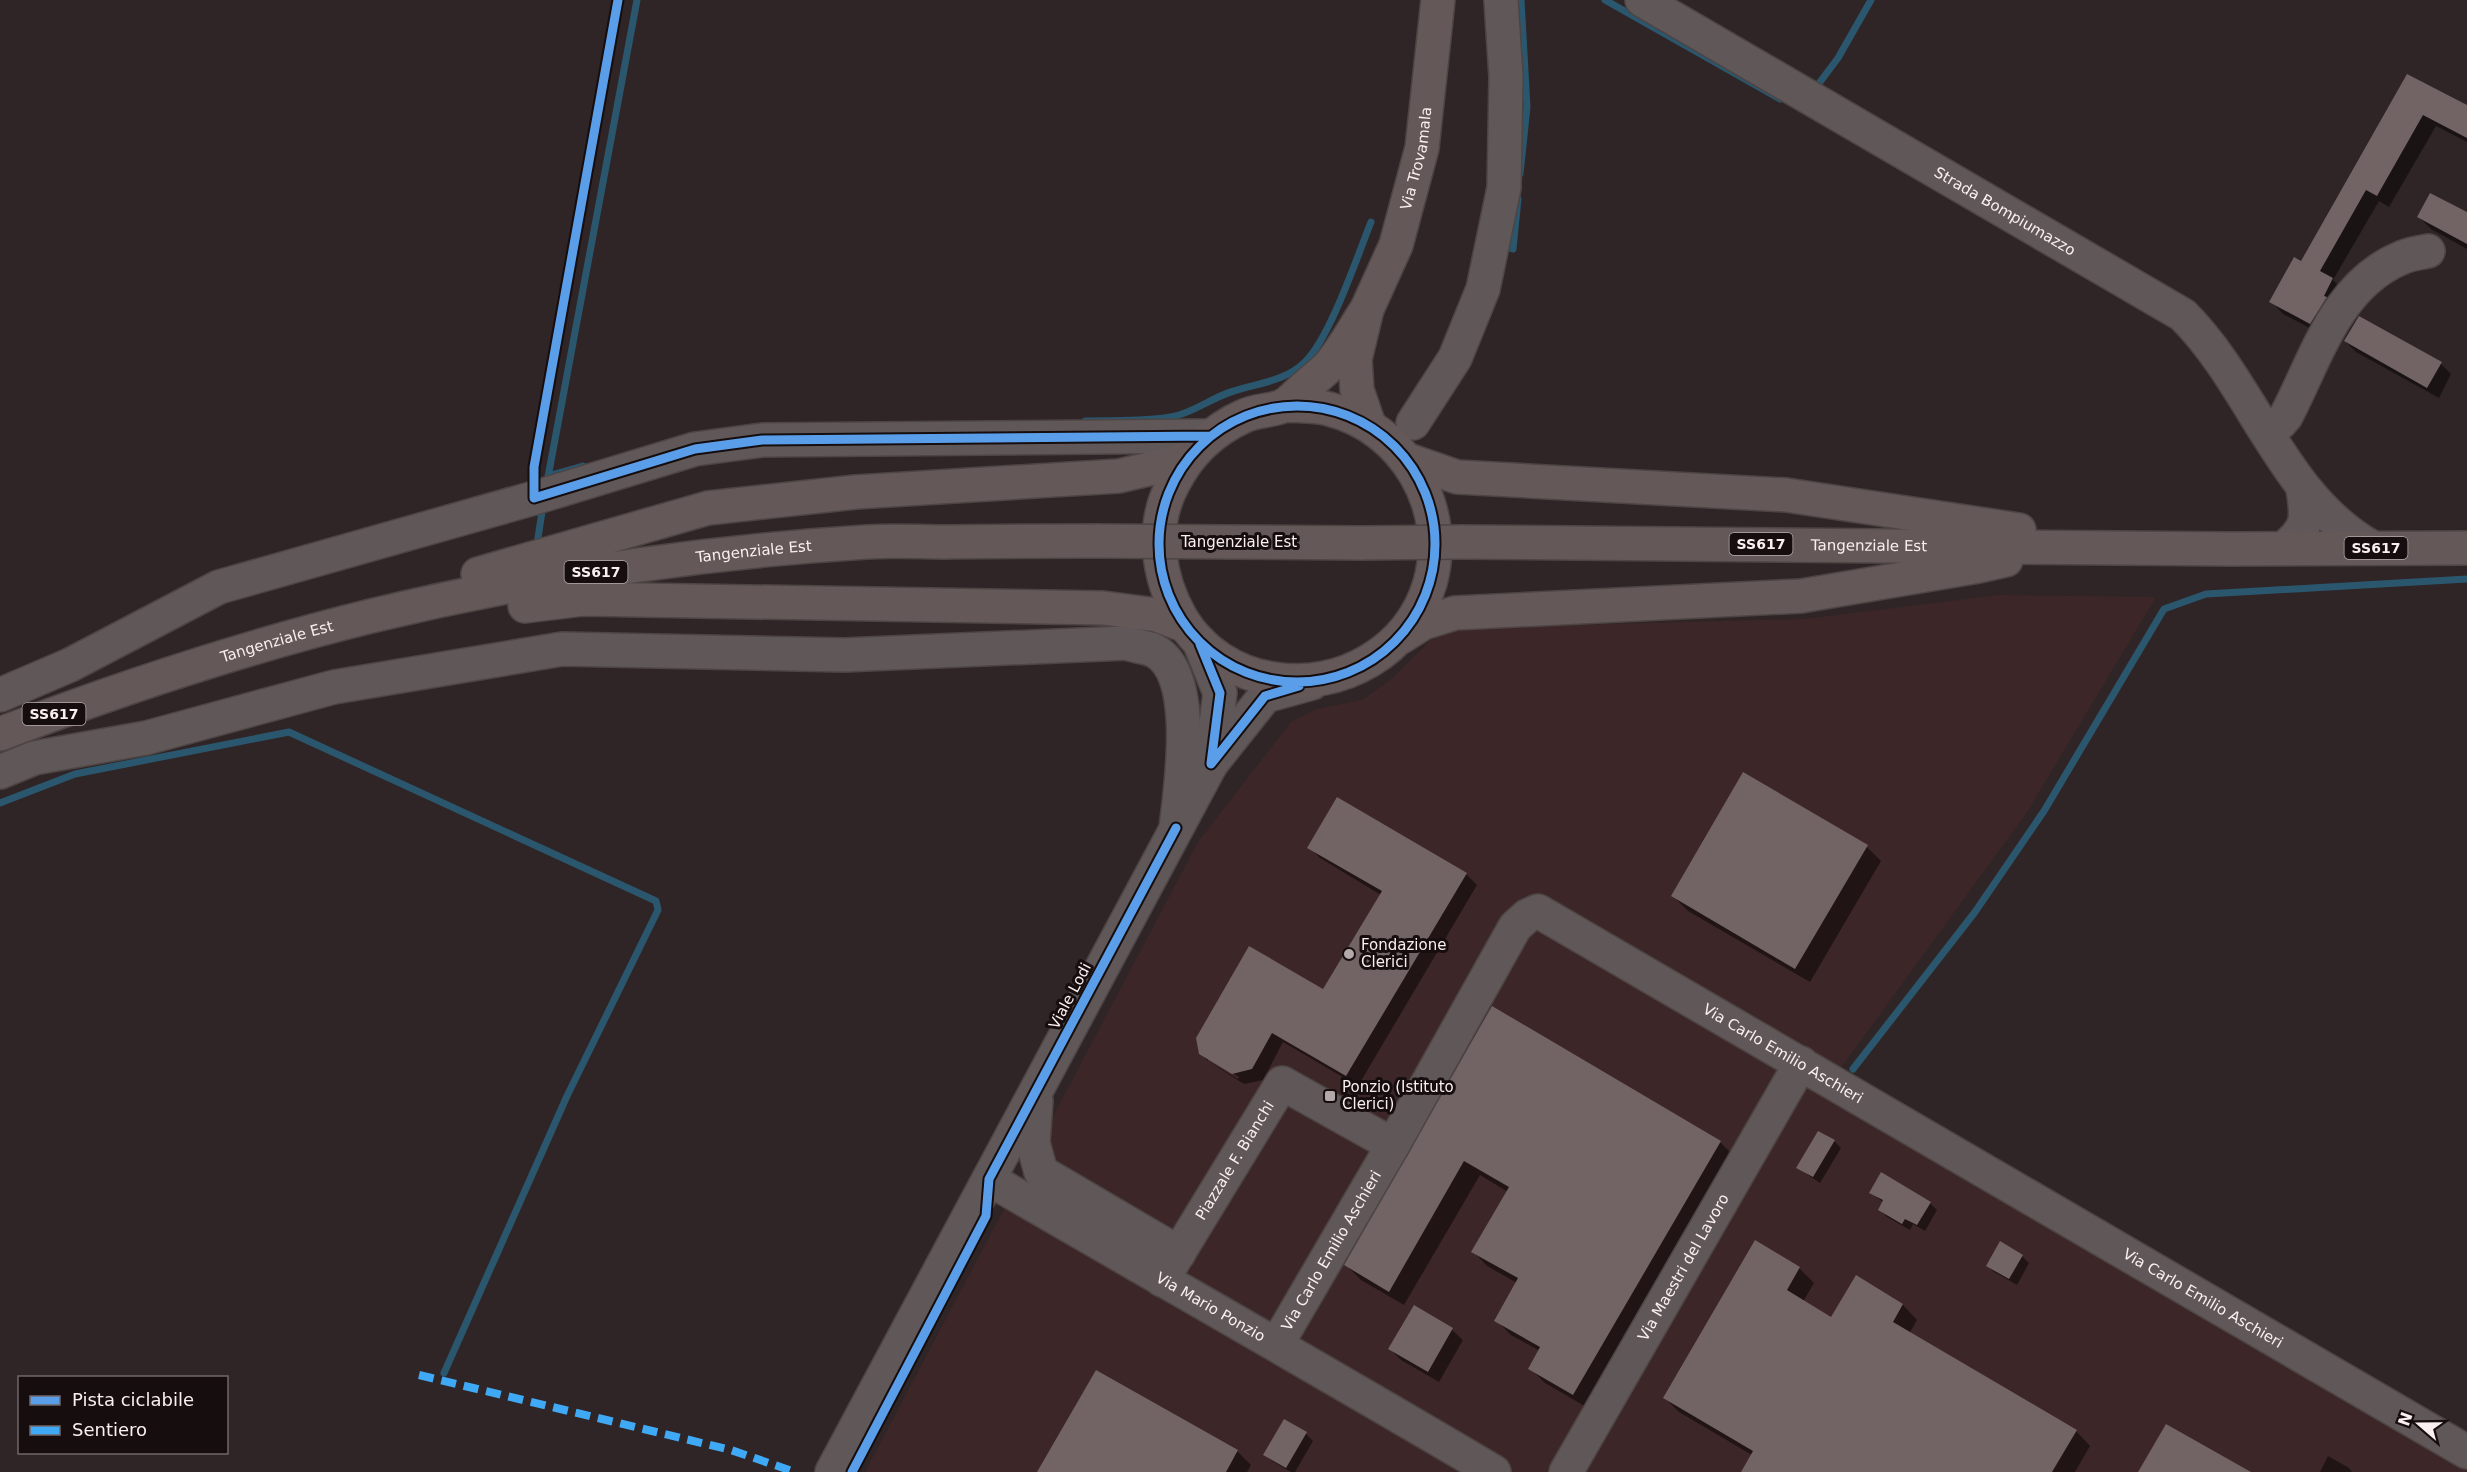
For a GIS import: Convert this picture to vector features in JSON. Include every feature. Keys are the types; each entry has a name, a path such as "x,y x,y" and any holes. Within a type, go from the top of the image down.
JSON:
{"main road":[{"name":"Via Trovamala","path":"1284,405 1329,366 1367,309 1396,245 1422,148 1438,0"},
{"name":"Via Trovamala","path":"1367,309 1355,358 1357,390 1370,425"},
{"path":"1194,635 1171,601 1165,582 1159,543 1162,514 1171,486 1186,460 1210,436 1245,415 1284,405 1328,408 1370,425 1408,460 1424,488 1434,519 1435,552 1430,584 1416,614 1396,640"},
{"path":"108,695 188,651 260,629 511,565 708,508 846,493 1119,476 1186,460"},
{"path":"1408,460 1457,477 1786,495 2015,529 2060,546"},
{"name":"Tangenziale Est","path":"0,734 108,695 369,616 460,596 613,569 742,552 870,542 1461,542 2467,548"},
{"path":"108,695 181,688 242,668 299,655 441,616 583,599 1102,608 1157,615 1194,635 1226,663 1259,677 1294,682 1329,679 1365,664 1422,623 1455,613 1802,596 1979,566 2060,546"}],"street":[{"path":"1413,423 1455,358 1483,289 1500,210 1504,188 1506,76 1501,0"},
{"name":"Strada Bompiumazzo","path":"1642,0 2168,304 2183,315 2214,350 2303,489"},
{"path":"2267,431 2286,416 2328,330 2348,299 2383,267 2402,257 2428,251"},
{"path":"0,695 70,664 219,586 534,498 694,449 762,440 1210,436"},
{"path":"2284,548 2303,530 2307,514 2303,489"},
{"path":"2303,489 2353,537 2373,548"},
{"path":"0,772 34,758 146,738 334,687 562,649 844,655 1126,643 1155,651 1177,647 1194,635"},
{"name":"Viale Lodi","path":"1194,635 1220,693 1210,764"},
{"path":"1155,651 1173,669 1182,698 1181,790 1176,828"},
{"name":"Viale Lodi","path":"832,1472 1210,764 1266,696 1329,679"},
{"name":"Via Carlo Emilio Aschieri","path":"1277,1344 1394,1146 1515,927 1527,916 1538,911 2467,1452"},
{"name":"Via Maestri del Lavoro","path":"1566,1472 1801,1063"},
{"name":"Piazzale F. Bianchi","path":"1162,1280 1282,1083 1394,1146"},
{"path":"1036,1091 1033,1143 1041,1172 1179,1253"},
{"name":"Via Mario Ponzio","path":"989,1179 1277,1344 1494,1472"}],"shaded area":[{"path":"2000,595 2156,597 2027,812 1840,1069 2467,1434 2467,1472 865,1472 1198,842 1291,722 1317,709 1362,700 1393,678 1430,641 1456,628 1804,619"}],"building":[{"path":"2407,74 2467,105 2467,138 2423,115 2377,196 2366,190 2320,271 2333,278 2324,296 2327,297 2310,324 2269,302 2294,257 2301,261"},
{"path":"2430,193 2467,212 2467,244 2417,217"},
{"path":"2359,316 2442,362 2427,388 2344,341"},
{"path":"1743,772 1868,845 1795,969 1671,896"},
{"path":"1337,797 1467,873 1346,1076 1272,1033 1252,1069 1232,1074 1199,1054 1196,1038 1249,946 1323,989 1382,891 1307,848"},
{"path":"1492,1006 1721,1141 1573,1395 1528,1369 1540,1347 1494,1321 1518,1278 1471,1252 1509,1187 1464,1161 1389,1292 1344,1265"},
{"path":"1818,1131 1835,1140 1813,1177 1796,1168"},
{"path":"1881,1172 1931,1202 1917,1225 1905,1219 1902,1224 1878,1210 1883,1200 1869,1193"},
{"path":"1755,1240 1800,1267 1787,1290 1831,1317 1856,1275 1903,1304 1893,1322 2077,1430 2052,1472 1741,1472 1753,1451 1663,1398"},
{"path":"2000,1241 2023,1255 2009,1279 1986,1266"},
{"path":"1414,1305 1453,1328 1428,1372 1388,1349"},
{"path":"1096,1370 1238,1450 1226,1472 1037,1472"},
{"path":"1284,1419 1307,1432 1286,1468 1263,1455"},
{"path":"2166,1424 2251,1472 2138,1472"}],"waterway":[{"path":"548,477 637,0"},
{"path":"1520,174 1527,107 1521,0"},
{"path":"1605,0 1780,99"},
{"path":"1817,86 1838,58 1871,0"},
{"path":"1508,247 1513,249 1518,199"},
{"path":"1085,421 1151,420 1171,417 1195,409 1226,394 1272,381 1298,368 1314,351 1324,335 1371,222"},
{"path":"548,476 583,466"},
{"path":"537,544 542,512"},
{"path":"1853,1069 1975,912 2044,811 2164,609 2206,594 2467,579"},
{"path":"0,803 75,774 289,732 656,901 658,910 567,1096 444,1373"}],"marked path":[{"path":"419,1375 731,1450 795,1472"}],"cycle path":[{"path":"618,0 534,467 534,498 695,449 762,440 1210,436"},
{"path":"1297,406 1324,409 1350,417 1374,429 1395,446 1412,467 1424,491 1432,517 1435,544 1432,571 1424,597 1412,621 1395,642 1374,659 1350,671 1324,679 1297,682 1270,679 1244,671 1220,659 1199,642 1182,621 1170,597 1162,571 1159,544 1162,517 1170,491 1182,467 1199,446 1220,429 1244,417 1270,409 1297,406"},
{"path":"1200,644 1220,693 1211,763"},
{"path":"1211,764 1265,696 1299,686"},
{"path":"852,1472 986,1216 989,1179 1176,828"}],"place":[{"name":"Fondazione Clerici","path":"1349,954"},
{"name":"Ponzio (Istituto Clerici)","path":"1330,1096"}]}
